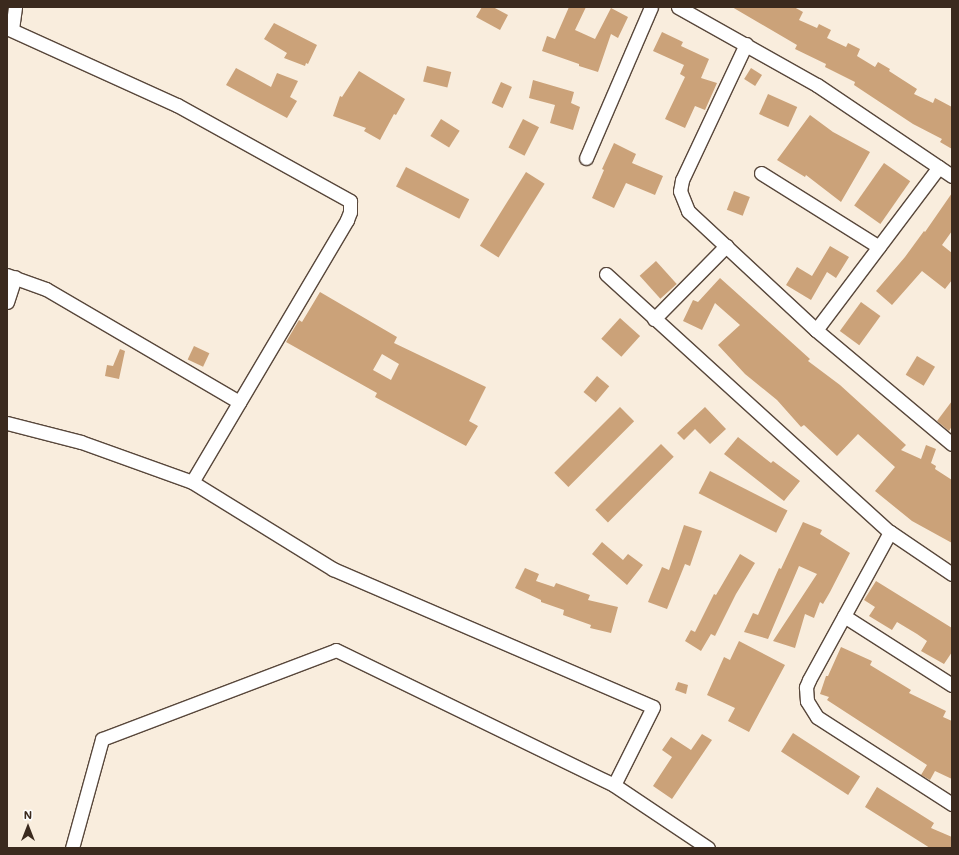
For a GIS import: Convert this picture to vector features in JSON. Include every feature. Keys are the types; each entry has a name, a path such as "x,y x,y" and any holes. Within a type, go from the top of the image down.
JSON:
{"street":[{"path":"15,7 9,29 177,105 350,201 350,212 347,220 192,482"},
{"path":"586,158 651,7"},
{"path":"678,7 817,85 952,176"},
{"path":"746,44 682,180 680,191 688,211 816,330 952,444"},
{"path":"816,330 939,167"},
{"path":"761,173 879,247"},
{"path":"654,319 726,246"},
{"path":"606,274 654,319 814,461 890,532 952,574"},
{"path":"7,302 11,276 46,289 239,402"},
{"path":"7,423 81,442 192,482 334,569 653,707 614,785"},
{"path":"890,532 806,686 807,701 810,709 817,717 952,804"},
{"path":"844,616 952,685"},
{"path":"72,848 102,739 336,650 614,785 708,848"}],"building":[{"path":"482,7 493,7 508,15 500,30 476,17"},
{"path":"569,7 586,7 575,30 595,39 611,8 628,17 618,38 611,34 598,72 542,51 547,36 555,39"},
{"path":"732,7 794,7 803,12 799,20 817,28 819,24 831,30 827,38 846,47 848,43 860,49 857,56 875,67 878,62 890,69 889,71 917,89 914,94 933,103 935,98 952,107 952,149 940,142 942,139 913,124 854,85 855,82 825,67 826,64 795,49 797,45"},
{"path":"274,23 317,45 308,64 306,63 305,66 284,58 287,53 264,39"},
{"path":"662,32 683,42 681,46 709,59 701,78 717,83 705,110 695,106 685,128 665,119 685,77 680,74 684,65 653,51"},
{"path":"427,66 451,72 447,88 423,82"},
{"path":"236,68 271,87 277,73 298,81 290,97 297,101 287,118 226,85"},
{"path":"751,68 762,75 755,86 744,79"},
{"path":"359,71 405,99 396,115 394,114 380,140 364,131 366,128 333,116 340,96 342,97"},
{"path":"533,80 574,92 571,103 580,107 573,130 550,123 555,105 529,98"},
{"path":"501,82 512,87 503,108 492,103"},
{"path":"768,94 797,107 788,127 759,114"},
{"path":"810,115 833,132 870,152 841,202 806,175 805,177 777,160"},
{"path":"441,119 460,131 449,148 430,136"},
{"path":"523,119 539,127 525,156 508,148"},
{"path":"614,143 636,154 632,163 663,176 655,195 626,183 614,208 592,198 604,170 602,169"},
{"path":"884,163 910,181 880,224 854,206"},
{"path":"406,167 469,199 459,219 396,187"},
{"path":"526,172 545,184 499,257 480,246"},
{"path":"734,191 750,197 743,216 727,210"},
{"path":"952,193 952,231 942,245 952,253 952,280 945,289 922,271 892,305 876,291 905,257 924,231 925,232"},
{"path":"830,246 849,257 836,278 827,272 811,300 786,285 797,267 812,276"},
{"path":"656,261 677,284 660,299 640,276"},
{"path":"720,278 810,359 808,361 840,385 906,445 901,450 921,459 926,445 936,449 931,463 936,466 935,469 952,480 952,543 912,521 875,491 895,467 858,434 837,456 804,425 801,427 777,400 745,374 718,345 740,325 715,303 702,330 683,321 693,300 698,302"},
{"path":"320,292 397,337 394,343 486,387 469,421 478,426 466,446 375,397 377,393 286,342 299,320 302,322","holes":["382,354 399,364 391,380 373,370"]},
{"path":"861,302 880,316 859,345 840,331"},
{"path":"620,318 640,336 621,357 601,339"},
{"path":"194,346 209,353 203,367 188,360"},
{"path":"120,349 125,351 119,379 105,376 107,365 113,366"},
{"path":"917,356 935,367 924,386 906,375"},
{"path":"597,376 609,386 596,402 584,392"},
{"path":"952,401 952,426 949,431 937,421"},
{"path":"620,407 634,421 568,487 554,473"},
{"path":"705,407 726,429 710,444 695,429 684,440 677,433"},
{"path":"738,437 771,463 773,461 800,481 784,501 724,454"},
{"path":"661,444 674,457 608,522 595,510"},
{"path":"710,471 788,510 776,533 699,493"},
{"path":"803,522 822,530 820,534 850,553 823,604 820,602 814,618 805,614 795,648 773,641 817,574 799,566 768,639 744,632 753,613 758,615 779,568 781,569"},
{"path":"684,525 702,531 690,566 685,564 667,609 648,602 662,567 669,570"},
{"path":"602,542 623,560 628,554 643,565 627,585 592,554"},
{"path":"740,554 755,563 736,594 715,636 711,634 701,651 685,641 691,630 695,632 714,594 716,595"},
{"path":"525,568 539,574 536,581 554,587 556,583 590,595 588,600 618,607 611,633 590,628 591,625 563,615 564,610 541,602 541,600 515,588"},
{"path":"876,581 952,628 952,652 944,664 921,651 927,641 917,634 897,622 892,630 869,616 875,607 864,600"},
{"path":"739,641 785,665 749,732 728,721 735,708 707,695 724,657 730,660"},
{"path":"841,647 872,661 870,665 911,690 909,693 946,711 943,717 952,721 952,779 935,771 930,780 921,775 927,765 827,700 829,697 820,694 826,676 828,676"},
{"path":"678,682 688,685 686,694 675,690"},
{"path":"793,733 860,777 848,795 781,751"},
{"path":"702,734 712,740 672,799 653,786 672,757 662,750 671,737 691,750"},
{"path":"877,787 934,823 931,828 952,837 952,848 930,848 865,807"}]}
